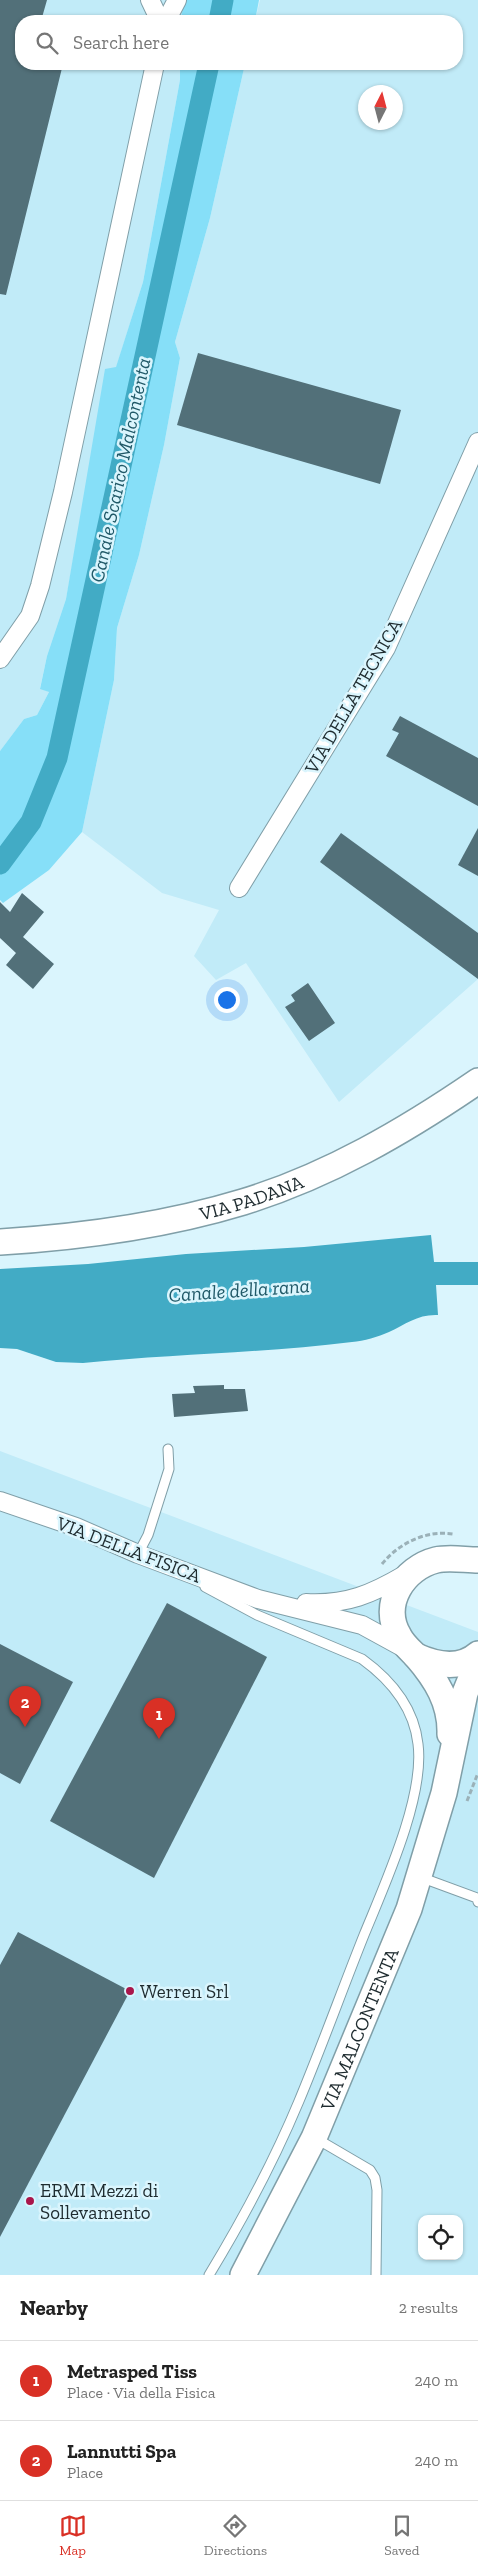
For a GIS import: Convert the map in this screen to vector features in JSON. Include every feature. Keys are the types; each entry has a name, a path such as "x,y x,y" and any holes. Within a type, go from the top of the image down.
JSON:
{"street":[{"path":"150,0 157,15"},
{"path":"169,15 177,0"},
{"path":"0,659 30,616 40,586 63,492 154,70"},
{"name":"VIA DELLA TECNICA","path":"239,888 386,648 478,442"},
{"name":"VIA PADANA","path":"0,1242 135,1227 201,1214 252,1199 309,1178 366,1150 433,1112 478,1082"},
{"name":"VIA DELLA FISICA","path":"0,1501 76,1527 145,1556 258,1599 362,1625 416,1656"},
{"path":"450,1559 463,1562 478,1571"},
{"path":"413,1570 438,1560 478,1560"},
{"name":"VIA DELLA FISICA","path":"258,1599 308,1603 348,1601 380,1589 413,1570"},
{"name":"VIA MALCONTENTA","path":"413,1570 396,1592 392,1613 398,1635 432,1676 443,1694 450,1726 449,1772"},
{"path":"416,1656 428,1662 452,1665 465,1662 478,1654"},
{"name":"VIA MALCONTENTA","path":"243,2275 314,2138 410,1909 449,1772 465,1693 478,1662"}],"lane":[{"path":"168,1449 169,1469 148,1535 145,1556 257,1615 362,1659 384,1676 401,1697 408,1711 418,1744 419,1763 416,1784 402,1836 299,2101 240,2223 209,2275"},
{"path":"420,1877 451,1887 476,1898 478,1902"},
{"path":"314,2138 370,2170 375,2178 377,2190 376,2275"}],"path":[{"path":"376,1571 403,1544 433,1535 462,1536"}],"shaded area":[{"path":"0,0 185,0 181,15 15,15 15,70 180,70 180,80 143,282 116,368 85,495 66,599 47,656 40,688 49,692 37,715 24,719 0,751"},
{"path":"185,0 259,0 256,15 181,15"},
{"path":"260,0 478,0 478,979 339,1102 246,963 216,980 194,956 219,910 162,893 82,832 114,680 117,628 139,555 164,445 180,358 175,342 210,218 244,70 463,70 463,15 256,15"},
{"path":"180,70 244,70 210,218 175,342 180,358 164,445 139,555 117,628 114,680 82,832 49,870 3,903 0,900 0,751 24,719 37,715 49,692 40,689 47,656 66,599 105,369 116,367 143,282 180,80"},
{"path":"0,1451 478,1632 478,2275 0,2275"}],"water":[{"name":"Canale della rana","path":"431,1235 434,1262 478,1262 478,1285 436,1285 438,1315 418,1318 380,1336 319,1346 83,1363 56,1362 17,1349 0,1348 0,1269 88,1264 186,1254 304,1247"}],"building":[{"path":"0,0 47,0 43,15 15,15 15,70 62,70 6,295 0,294"},
{"path":"198,353 401,410 380,484 177,425"},
{"path":"400,716 478,758 478,806 386,756 399,733 392,730"},
{"path":"478,828 478,876 458,865"},
{"path":"341,833 478,933 478,979 320,862"},
{"path":"22,893 44,912 23,937 54,964 33,989 6,965 16,953 0,938 0,902 10,912"},
{"path":"308,983 335,1023 309,1041 285,1007 295,1001 291,995"},
{"path":"224,1385 224,1389 245,1389 248,1411 174,1417 172,1394 195,1393 193,1386"},
{"path":"167,1603 267,1657 154,1878 50,1821"},
{"path":"0,1644 73,1682 20,1784 0,1773"},
{"path":"18,1932 130,1991 0,2237 0,1965"}],"waterway":[{"name":"Canale Scarico Malcontenta","path":"220,15 223,0"},
{"name":"Canale Scarico Malcontenta","path":"0,864 31,822 57,758 208,70"}],"place":[{"name":"Lannutti Spa","path":"25,1727"},
{"name":"Metrasped Tiss","path":"159,1739"},
{"name":"Werren Srl","path":"130,1991"},
{"name":"ERMI Mezzi di Sollevamento","path":"30,2201"}]}
